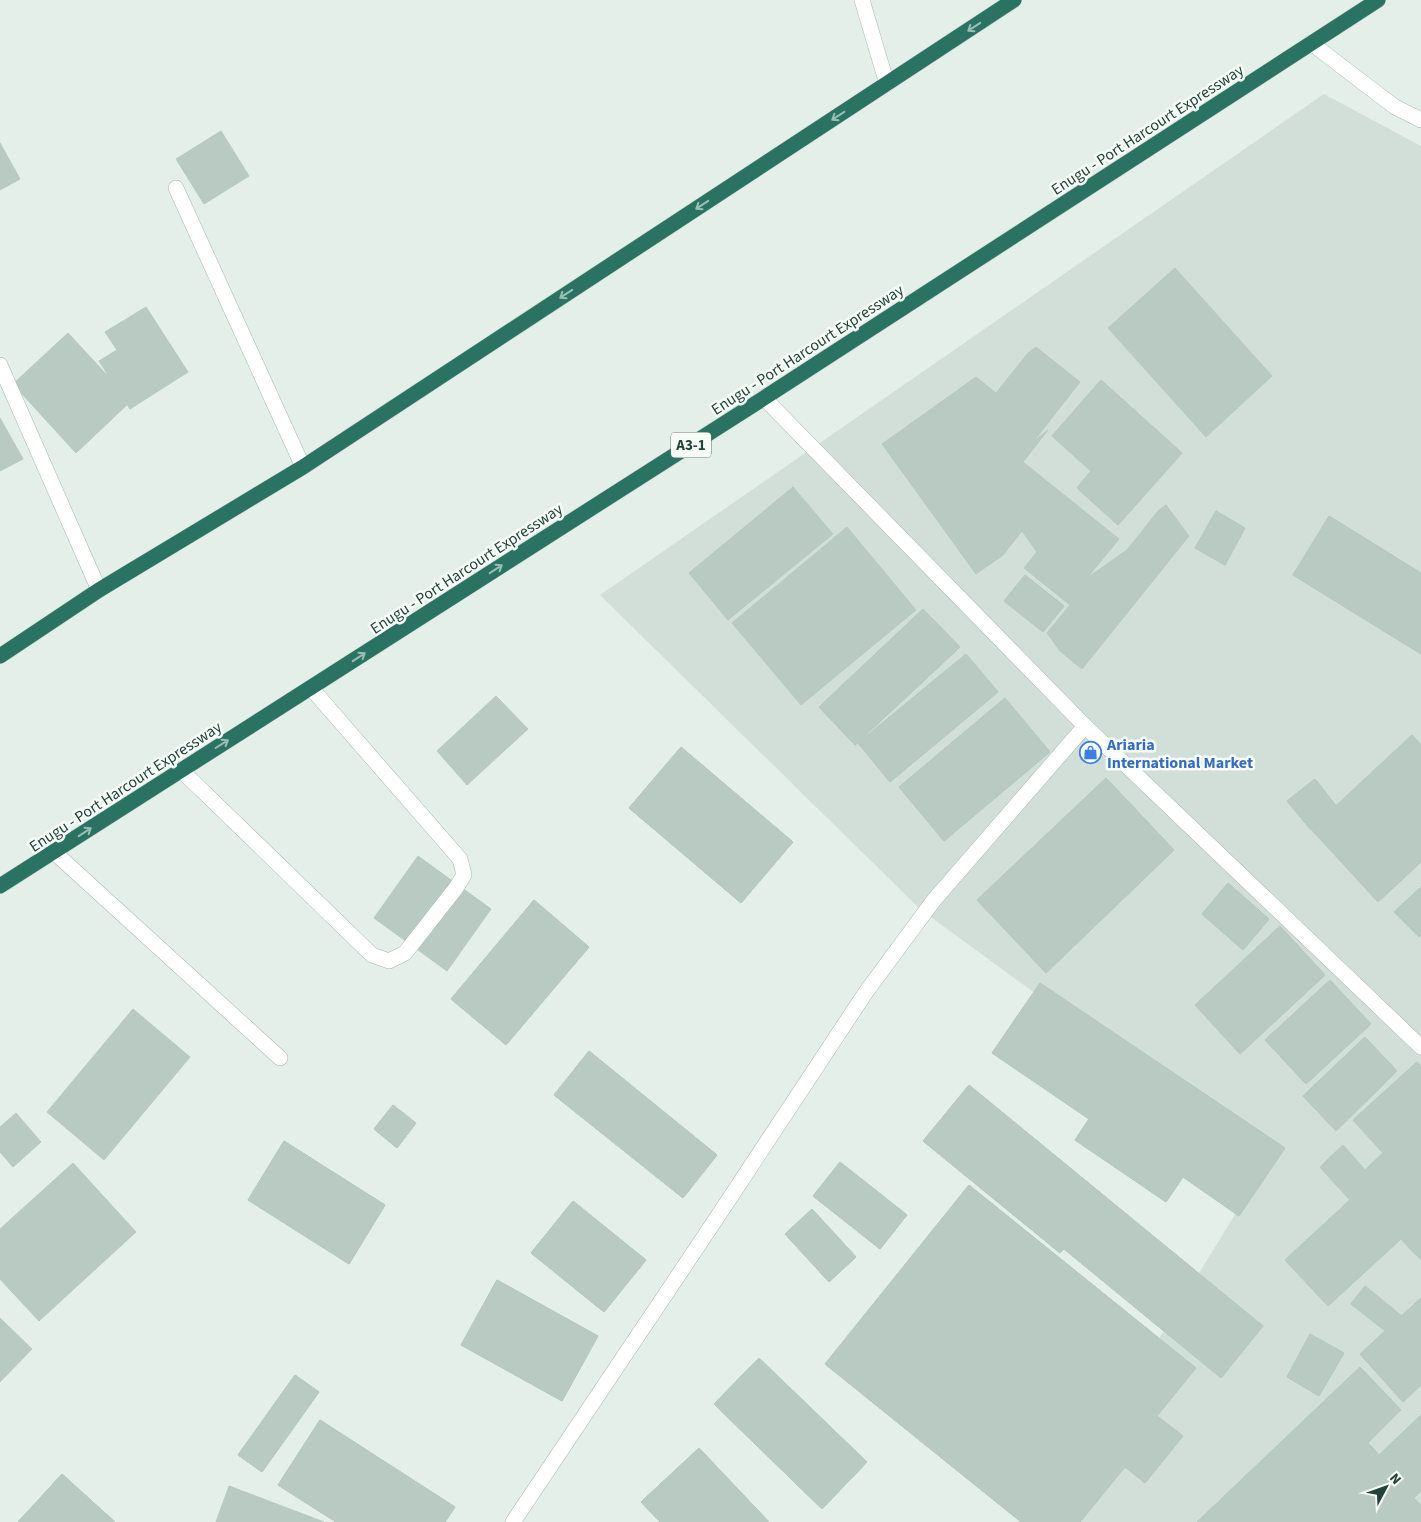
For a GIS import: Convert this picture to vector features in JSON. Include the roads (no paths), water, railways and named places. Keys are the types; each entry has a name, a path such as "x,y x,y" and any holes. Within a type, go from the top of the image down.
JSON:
{"highway":[{"path":"0,656 99,590 303,467 1014,0"},
{"name":"Enugu - Port Harcourt Expressway","path":"0,886 764,398 1378,0"}],"street":[{"path":"862,0 887,84"},
{"path":"1311,43 1395,107 1421,120"},
{"path":"176,188 303,467"},
{"path":"0,365 99,590"},
{"path":"764,398 1085,726 1421,1047"},
{"path":"182,770 372,955 389,961 405,953 464,875 460,859 311,688"},
{"path":"513,1522 718,1217 866,992 934,900 1085,726"},
{"path":"54,852 280,1058"}],"place":[{"name":"Ariaria International Market","path":"1091,753"}]}
